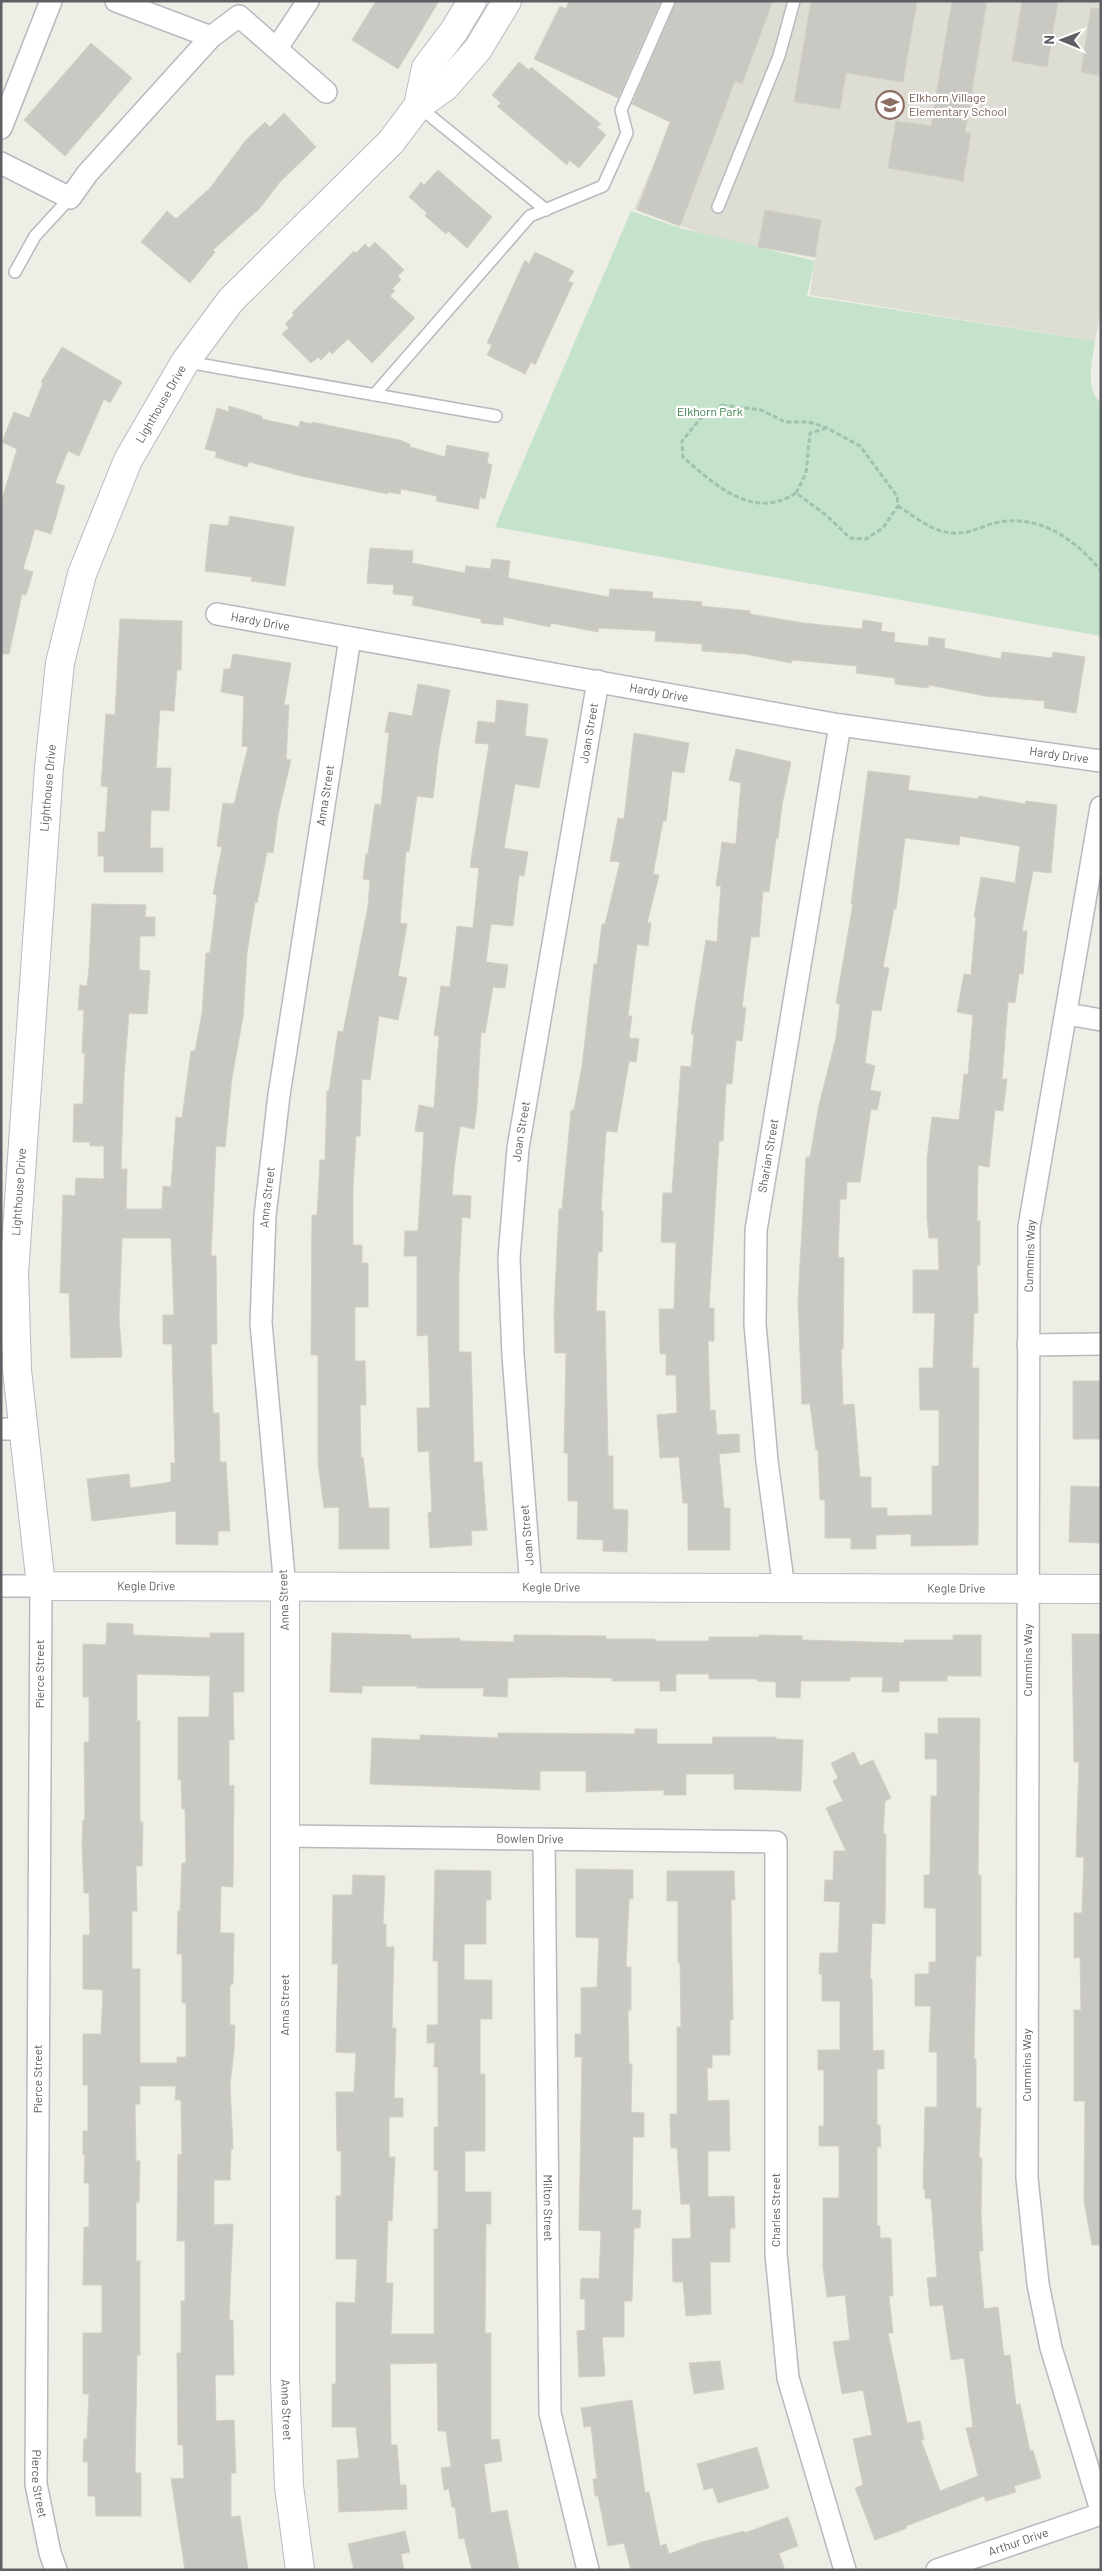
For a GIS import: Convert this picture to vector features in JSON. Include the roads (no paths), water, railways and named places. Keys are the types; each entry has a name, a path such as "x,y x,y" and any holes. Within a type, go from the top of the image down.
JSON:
{"street":[{"path":"1,128 51,1"},
{"path":"116,1 211,37"},
{"path":"277,48 308,1"},
{"name":"Lighthouse Drive","path":"418,106 426,68 454,31 472,1"},
{"name":"Lighthouse Drive","path":"41,1586 13,1429 9,1370 49,768 60,663 82,574 128,460 185,362 231,300 392,142 418,106 445,87 473,55 507,1"},
{"path":"1,163 70,198 87,174 211,37 239,16 326,92"},
{"name":"Hardy Drive","path":"217,614 840,725 1101,761"},
{"name":"Anna Street","path":"300,2570 288,2486 285,2378 285,1588 261,1322 265,1216 279,1096 350,638"},
{"name":"Joan Street","path":"532,1588 513,1355 509,1258 518,1148 598,681"},
{"name":"Sharian Street","path":"784,1589 767,1461 756,1333 756,1230 840,725"},
{"name":"Cummins Way","path":"1101,808 1029,1227 1027,2178 1038,2284 1052,2348 1101,2512"},
{"path":"1067,1014 1101,1020"},
{"path":"1028,1345 1101,1344"},
{"name":"Kegle Drive","path":"1,1586 784,1589 1029,1587 1101,1589"},
{"name":"Pierce Street","path":"41,1586 36,2484 50,2554 56,2570"},
{"name":"Bowlen Drive","path":"285,1836 776,1842"},
{"name":"Milton Street","path":"544,1840 550,2412 588,2570"},
{"name":"Charles Street","path":"776,1842 776,2254 785,2349 788,2378 845,2570"},
{"name":"Arthur Drive","path":"937,2570 1101,2512"}],"lane":[{"path":"374,395 530,216 604,186 627,133 621,110 669,1"},
{"path":"718,207 779,56 794,1"},
{"path":"418,106 546,210"},
{"path":"16,272 34,236 70,198"},
{"path":"185,362 496,416"}],"place":[{"name":"Elkhorn Village Elementary School","path":"890,105"}],"park label":[{"name":"Elkhorn Park","path":"710,412"}]}
